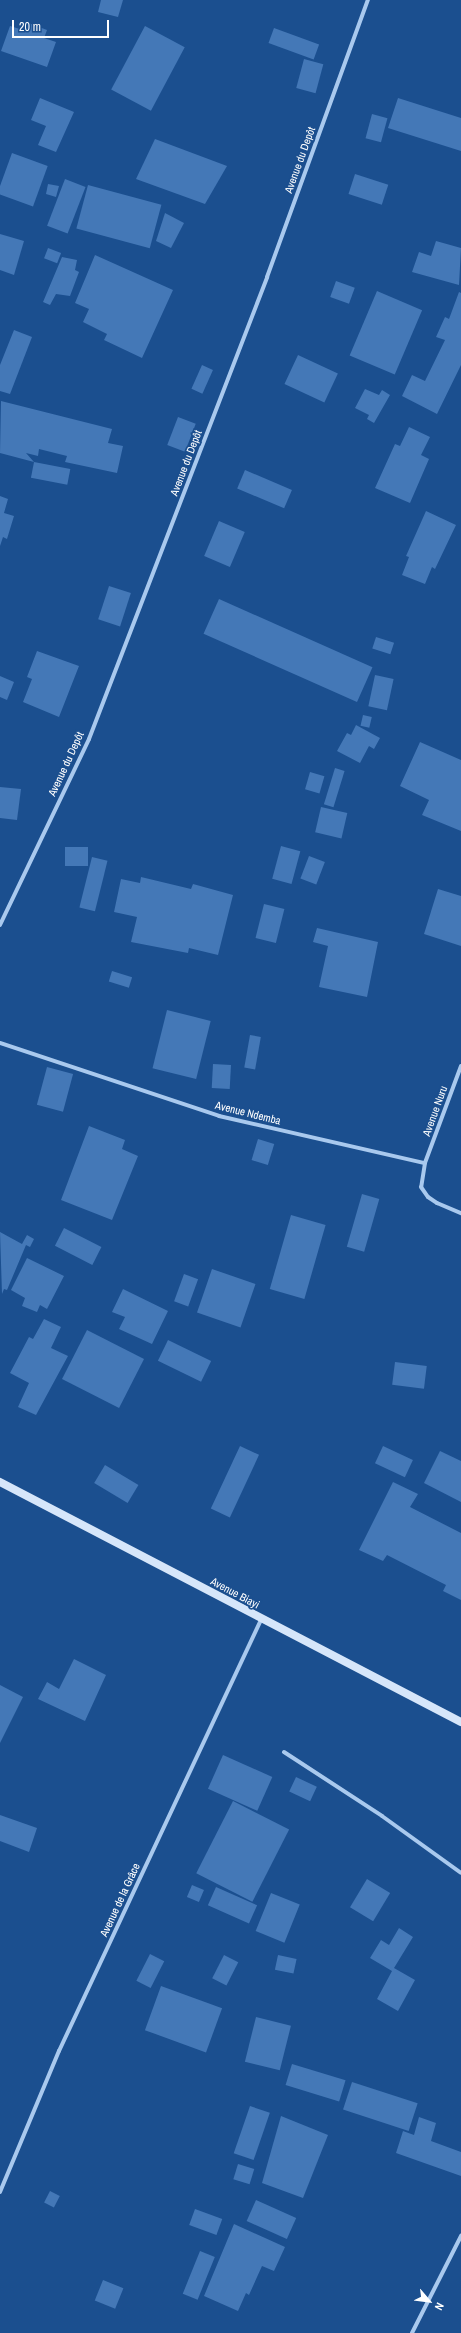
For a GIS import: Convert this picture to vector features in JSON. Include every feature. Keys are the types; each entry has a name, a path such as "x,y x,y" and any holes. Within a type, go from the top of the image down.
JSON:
{"street":[{"name":"Avenue du Depôt","path":"0,925 89,739 267,277 368,0"},
{"name":"Avenue Ndemba","path":"0,1043 219,1116 425,1163"},
{"name":"Avenue Nuru","path":"425,1163 461,1066"},
{"path":"425,1163 421,1187 437,1203 461,1213"},
{"name":"Avenue Biayi","path":"0,1482 461,1722"},
{"name":"Avenue de la Grâce","path":"0,2192 59,2051 261,1618"},
{"path":"284,1752 382,1816 461,1873"},
{"path":"412,2333 461,2236"}],"building":[{"path":"101,0 123,0 118,17 98,12"},
{"path":"26,22 47,30 44,38 56,42 47,67 1,51 10,26 23,30"},
{"path":"145,26 185,47 151,111 111,90"},
{"path":"274,28 319,44 314,59 269,43"},
{"path":"304,59 323,64 316,93 296,88"},
{"path":"40,98 74,112 56,152 38,145 46,126 31,120"},
{"path":"398,98 461,118 461,151 388,128"},
{"path":"372,114 387,118 381,142 366,138"},
{"path":"155,139 227,166 205,204 136,179"},
{"path":"12,153 48,166 33,206 0,194 0,186"},
{"path":"355,174 388,185 382,205 349,194"},
{"path":"65,179 86,187 68,234 47,226"},
{"path":"48,184 59,186 56,197 46,194"},
{"path":"88,185 161,205 150,248 76,228"},
{"path":"165,213 184,223 171,248 156,241"},
{"path":"0,234 24,241 14,275 0,270"},
{"path":"436,241 461,248 459,285 412,272 419,252 431,256"},
{"path":"48,248 61,253 57,263 44,258"},
{"path":"95,255 173,290 142,358 104,340 107,334 83,322 89,309 75,303"},
{"path":"62,257 77,260 75,270 79,272 70,296 56,294 50,305 43,302"},
{"path":"336,281 355,288 349,304 330,297"},
{"path":"377,291 422,310 395,375 350,355"},
{"path":"459,292 461,293 461,365 437,414 402,396 412,375 425,381 445,340 436,337 445,317 449,319"},
{"path":"14,330 32,337 10,394 0,391 0,365"},
{"path":"298,355 338,374 324,403 284,384"},
{"path":"202,365 213,370 202,394 191,389"},
{"path":"365,389 379,395 382,390 390,395 374,423 367,419 369,415 355,408"},
{"path":"1,401 112,429 108,443 123,446 117,473 65,462 67,456 39,449 38,456 26,453 34,462 0,453"},
{"path":"178,417 196,424 185,452 167,445"},
{"path":"409,427 430,437 421,455 429,459 410,503 375,488 395,444 400,446"},
{"path":"34,462 70,469 67,485 31,478"},
{"path":"245,470 292,490 284,508 237,488"},
{"path":"0,496 8,499 4,513 14,516 7,539 3,537 0,546"},
{"path":"426,511 456,525 435,569 432,567 425,584 402,575 409,557 406,556"},
{"path":"219,521 245,532 230,567 204,556"},
{"path":"109,586 131,593 120,626 98,619"},
{"path":"219,599 372,667 357,702 204,634"},
{"path":"376,637 394,643 390,654 372,648"},
{"path":"37,651 79,666 59,717 23,702 32,679 27,677"},
{"path":"375,675 394,679 387,710 368,706"},
{"path":"0,676 14,682 7,700 0,697"},
{"path":"363,715 372,717 369,728 361,726"},
{"path":"356,725 380,738 374,749 369,746 360,763 337,751 347,733 351,735"},
{"path":"420,742 461,760 461,831 422,815 429,800 400,786"},
{"path":"335,768 345,771 333,807 324,804"},
{"path":"310,772 324,776 319,793 305,789"},
{"path":"0,787 21,789 17,820 0,818"},
{"path":"321,807 347,813 341,838 315,832"},
{"path":"281,846 300,851 292,884 272,879"},
{"path":"65,847 88,847 88,866 65,866"},
{"path":"309,856 325,862 316,884 300,878"},
{"path":"92,857 108,861 95,911 79,907"},
{"path":"141,877 191,889 193,884 233,895 218,955 189,948 188,953 131,942 137,917 114,912 121,879 140,883"},
{"path":"438,889 461,896 461,946 424,934"},
{"path":"264,904 284,909 276,943 256,938"},
{"path":"317,928 378,942 367,997 319,987 328,946 313,942"},
{"path":"112,971 132,977 129,988 109,982"},
{"path":"167,1010 211,1021 196,1079 152,1068"},
{"path":"250,1035 261,1037 255,1069 244,1067"},
{"path":"213,1064 231,1065 230,1089 212,1088"},
{"path":"47,1067 73,1074 63,1112 37,1105"},
{"path":"89,1126 125,1140 122,1149 138,1156 112,1220 61,1200"},
{"path":"258,1139 274,1144 268,1165 252,1160"},
{"path":"362,1194 379,1199 364,1252 347,1247"},
{"path":"291,1215 326,1225 304,1299 270,1289"},
{"path":"64,1228 101,1247 92,1265 55,1246"},
{"path":"0,1232 22,1244 27,1235 34,1239 30,1247 26,1245 7,1290 4,1289 2,1294"},
{"path":"27,1258 64,1276 47,1309 40,1305 37,1312 22,1306 25,1298 11,1290"},
{"path":"212,1269 255,1284 241,1327 197,1312"},
{"path":"184,1274 198,1279 188,1306 174,1301"},
{"path":"123,1289 168,1311 152,1344 119,1329 125,1317 112,1312"},
{"path":"44,1319 61,1327 51,1348 68,1356 36,1415 18,1407 29,1383 10,1373 29,1337 33,1339"},
{"path":"87,1330 144,1359 119,1408 62,1379"},
{"path":"168,1340 211,1361 201,1382 158,1361"},
{"path":"395,1362 427,1366 424,1389 392,1385"},
{"path":"240,1446 259,1455 230,1517 211,1509"},
{"path":"383,1446 413,1460 405,1477 375,1463"},
{"path":"440,1451 461,1461 461,1502 424,1483"},
{"path":"105,1465 138,1485 128,1503 94,1483"},
{"path":"393,1482 418,1494 410,1507 461,1533 461,1600 443,1591 446,1585 387,1555 383,1561 359,1550"},
{"path":"74,1659 106,1675 85,1721 38,1699 47,1682 59,1689"},
{"path":"0,1685 23,1697 0,1743"},
{"path":"223,1755 272,1777 257,1811 208,1789"},
{"path":"296,1777 317,1787 310,1801 289,1792"},
{"path":"233,1801 289,1830 252,1902 196,1873"},
{"path":"0,1815 37,1828 29,1852 0,1841"},
{"path":"367,1879 390,1893 373,1921 350,1907"},
{"path":"192,1885 204,1890 199,1902 187,1897"},
{"path":"216,1887 257,1905 249,1924 208,1905"},
{"path":"271,1893 300,1905 284,1943 256,1931"},
{"path":"399,1928 413,1937 394,1968 415,1980 398,2011 377,1999 392,1971 370,1958 381,1940 389,1945"},
{"path":"150,1954 164,1961 151,1988 136,1981"},
{"path":"224,1955 238,1962 226,1985 212,1978"},
{"path":"278,1955 297,1959 293,1974 275,1970"},
{"path":"161,1986 222,2008 206,2052 145,2030"},
{"path":"256,2017 291,2026 280,2070 245,2062"},
{"path":"292,2064 346,2080 339,2101 286,2085"},
{"path":"352,2082 418,2103 409,2131 343,2110"},
{"path":"250,2106 270,2113 254,2160 234,2153"},
{"path":"281,2116 328,2135 303,2198 262,2183"},
{"path":"419,2117 436,2123 431,2141 461,2152 461,2176 396,2153 403,2131 414,2135"},
{"path":"238,2164 254,2169 250,2184 233,2179"},
{"path":"50,2191 60,2196 54,2208 44,2203"},
{"path":"256,2200 296,2218 287,2239 247,2221"},
{"path":"195,2209 222,2219 216,2235 189,2225"},
{"path":"234,2224 285,2247 274,2271 262,2266 249,2295 246,2293 238,2311 204,2296"},
{"path":"200,2251 215,2257 198,2300 183,2294"},
{"path":"103,2280 123,2288 115,2309 95,2300"}]}
